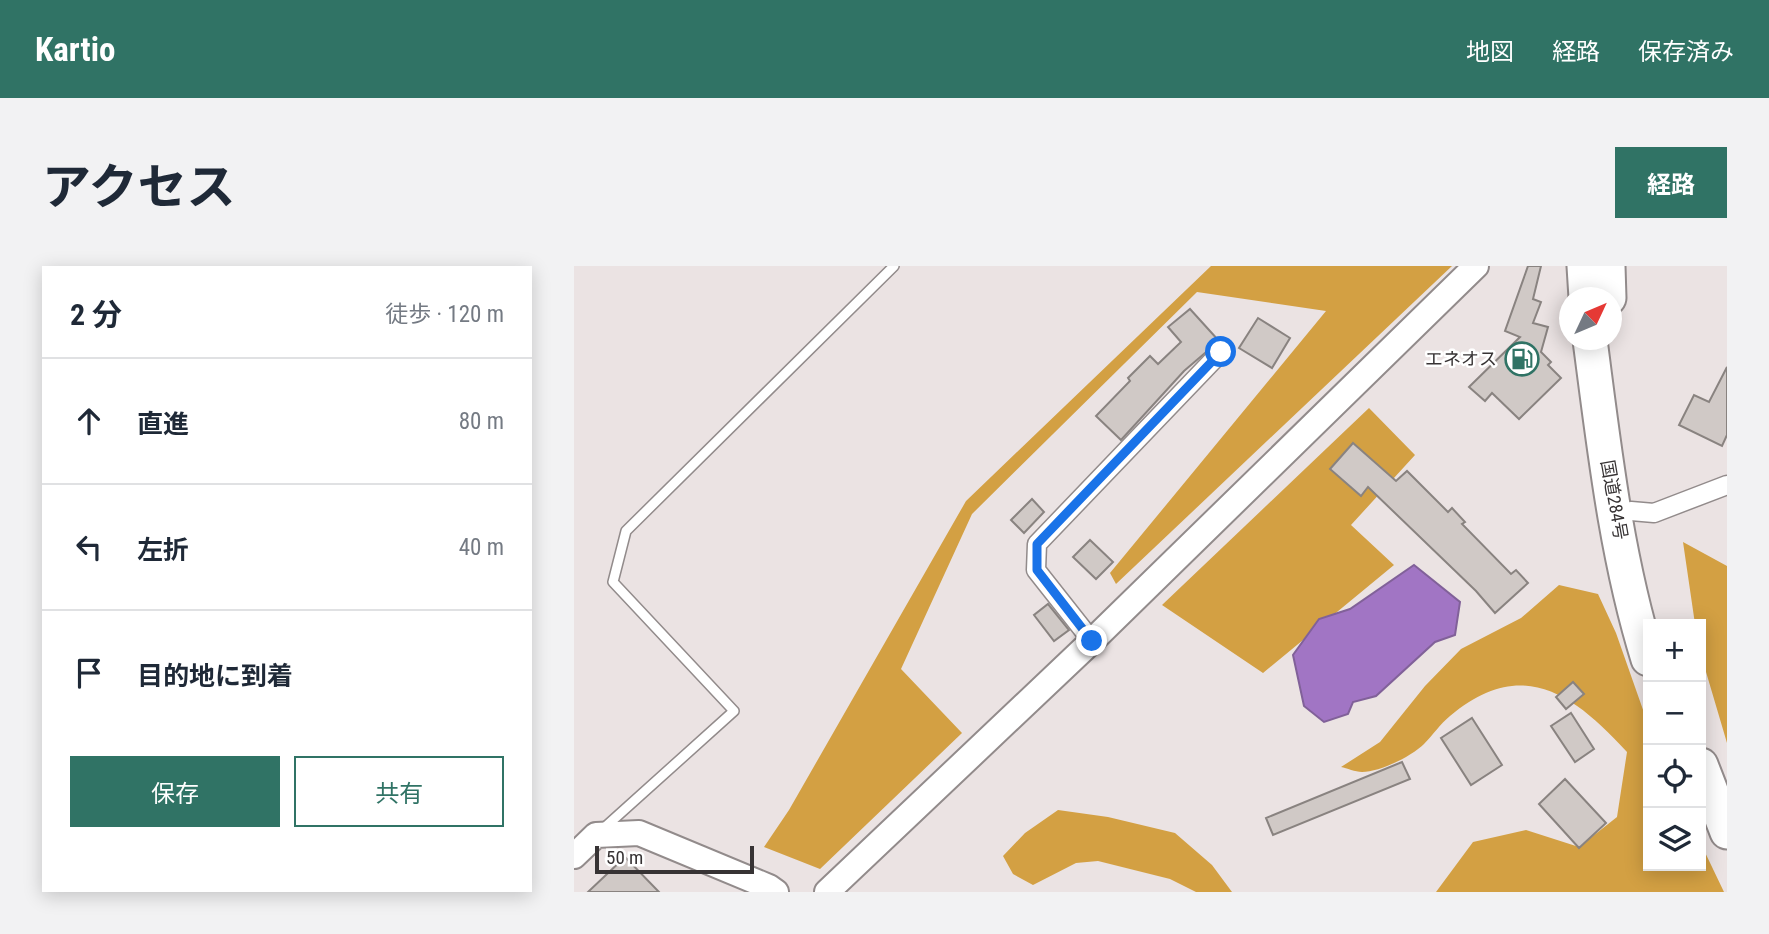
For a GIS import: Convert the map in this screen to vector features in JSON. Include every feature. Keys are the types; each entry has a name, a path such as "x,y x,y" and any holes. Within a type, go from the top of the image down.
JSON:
{"highway":[{"path":"1584,266 1585,287"},
{"path":"1608,266 1609,287"},
{"name":"国道284号","path":"1591,350 1602,431 1632,606 1643,642"},
{"name":"国道284号","path":"1614,350 1631,511 1653,619"},
{"path":"1706,780 1727,832"}],"street":[{"path":"827,892 1092,641 1476,266"},
{"path":"1092,641 1037,570 1037,544 1221,352"},
{"path":"1631,511 1654,513 1727,485"},
{"path":"574,856 596,835 639,833 776,892"}],"lane":[{"path":"596,835 734,711 613,582 626,531 894,266"}],"shaded area":[{"path":"1211,266 1452,266 1116,584 1110,573 1326,311 1197,292 972,514 901,669 962,733 820,869 764,847 789,810 966,501"},
{"path":"1369,408 1415,455 1351,525 1394,565 1263,673 1162,605"},
{"path":"1683,542 1727,566 1727,743 1706,672 1706,619 1694,619"},
{"path":"1414,565 1460,602 1455,635 1435,642 1376,696 1353,702 1348,714 1324,722 1304,706 1293,655 1319,619 1350,609"},
{"path":"1559,585 1598,594 1616,633 1643,710 1643,871 1706,871 1706,854 1724,892 1436,892 1473,842 1526,830 1579,847 1617,817 1627,752 1587,713 1545,689 1523,685 1500,688 1476,698 1450,716 1419,749 1395,762 1362,772 1341,767 1380,742 1425,686 1461,649 1521,618"},
{"path":"1058,810 1108,817 1175,833 1212,865 1232,892 1196,892 1170,879 1098,861 1076,863 1033,885 1013,874 1003,856 1025,833"}],"building":[{"path":"1528,266 1541,266 1533,299 1541,302 1533,323 1548,327 1541,352 1551,362 1548,365 1561,378 1519,419 1492,393 1485,401 1469,387 1520,337 1505,331"},
{"path":"1190,309 1219,341 1184,371 1121,440 1096,416 1150,356 1158,364 1181,342 1168,327"},
{"path":"1258,318 1290,338 1272,368 1239,348"},
{"path":"1727,367 1727,435 1722,446 1679,425 1694,395 1709,402"},
{"path":"1353,443 1396,481 1407,471 1448,512 1452,508 1465,522 1462,524 1511,574 1516,570 1528,583 1495,613 1476,591 1368,487 1361,496 1330,469"},
{"path":"1032,499 1044,512 1024,533 1011,520"},
{"path":"1090,540 1113,562 1096,579 1073,557"},
{"path":"1048,604 1069,630 1054,641 1034,615"},
{"path":"1573,682 1584,694 1566,709 1556,697"},
{"path":"1571,713 1594,749 1575,762 1551,726"},
{"path":"1472,718 1502,765 1471,785 1441,738"},
{"path":"1402,762 1410,779 1273,835 1266,818"},
{"path":"1565,779 1606,823 1579,848 1539,804"},
{"path":"625,857 659,892 588,892"}],"place":[{"name":"エネオス","path":"1522,359"}],"route":[{"path":"1092,641 1037,570 1037,544 1221,352"}]}
